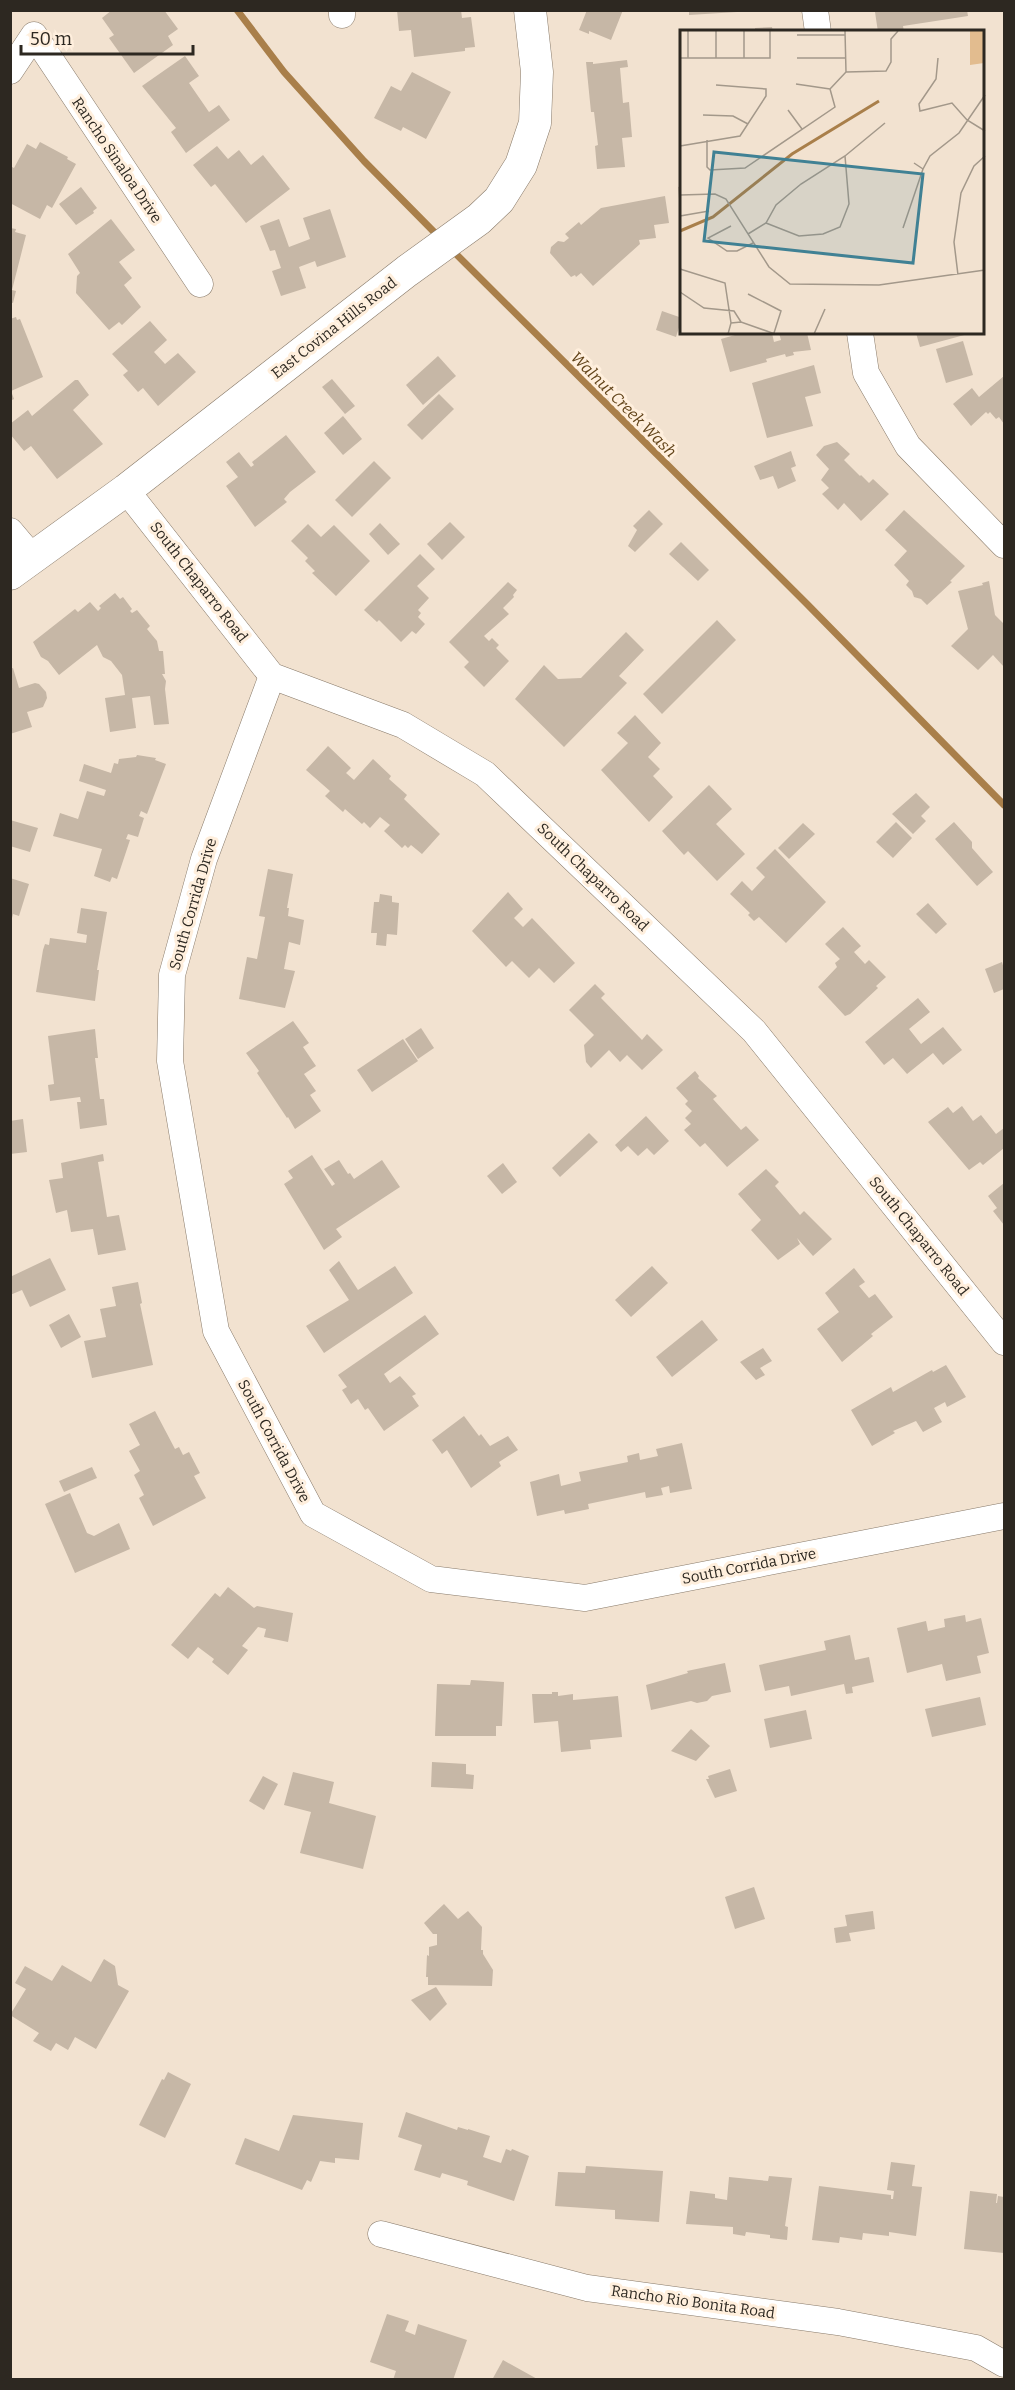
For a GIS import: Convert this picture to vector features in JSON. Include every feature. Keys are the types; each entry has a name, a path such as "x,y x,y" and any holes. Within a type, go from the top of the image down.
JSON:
{"street":[{"name":"East Covina Hills Road","path":"21,566 126,490 448,242 499,200 520,165 535,123 537,72 530,10"},
{"path":"815,10 818,30"},
{"name":"Rancho Sinaloa Drive","path":"10,71 34,35 200,284"},
{"path":"860,334 866,373 908,446 1005,545"},
{"name":"South Chaparro Road","path":"126,490 272,676 403,725 485,774 753,1031 1005,1342"},
{"path":"10,531 21,566"},
{"name":"South Corrida Drive","path":"272,676 204,859 172,975 170,1061 216,1331 312,1514 431,1579 585,1598 1005,1516"},
{"name":"Rancho Rio Bonita Road","path":"381,2234 587,2288 838,2322 976,2348 1005,2364"}],"building":[{"path":"112,10 164,10 178,29 168,36 173,45 134,73 109,38 114,35 102,18"},
{"path":"397,10 461,10 462,18 471,17 475,47 465,48 465,51 414,57 411,30 399,31"},
{"path":"587,10 623,10 611,40 589,31 589,34 579,30"},
{"path":"689,10 737,10 737,12 689,15"},
{"path":"967,10 968,16 903,26 904,30 878,30 875,12"},
{"path":"772,27 773,30 755,30 755,28"},
{"path":"185,56 199,76 189,83 209,112 219,105 230,120 186,153 171,132 176,128 142,86"},
{"path":"627,60 628,67 620,68 623,103 629,102 632,137 622,138 625,167 597,169 595,146 598,145 594,112 591,112 586,62 593,62 593,64"},
{"path":"412,72 451,92 426,139 403,127 401,131 374,118 391,86 401,91"},
{"path":"40,142 68,157 67,159 76,164 52,208 47,205 40,219 10,203 10,166 14,168 27,144 36,149"},
{"path":"217,146 228,159 239,150 251,165 263,155 290,189 246,223 215,184 211,187 193,165"},
{"path":"680,186 680,211 678,187"},
{"path":"81,187 97,208 93,211 94,213 76,225 59,204"},
{"path":"665,196 669,223 654,225 656,238 639,240 640,244 593,286 581,273 576,277 575,275 571,277 550,253 551,247 558,241 564,242 569,238 565,234 579,222 581,225 601,208"},
{"path":"330,209 346,257 317,267 315,261 299,267 306,288 281,296 272,271 281,268 275,250 270,251 260,226 279,219 289,247 310,239 303,218"},
{"path":"111,219 135,250 119,262 132,278 124,285 141,307 122,325 119,322 109,330 76,293 77,276 80,273 68,254"},
{"path":"10,228 26,235 12,290 16,291 13,303 10,302"},
{"path":"662,311 680,317 676,337 656,330"},
{"path":"16,317 17,320 20,319 43,377 11,391 14,399 10,401 10,319"},
{"path":"150,321 167,340 154,352 165,364 178,353 196,372 158,406 143,388 138,392 123,375 128,371 112,354"},
{"path":"738,334 772,334 774,342 781,340 779,334 807,334 811,350 793,352 794,355 786,357 785,354 766,359 767,362 730,372 721,339"},
{"path":"916,334 968,334 920,347"},
{"path":"963,341 973,375 946,383 936,349"},
{"path":"438,356 456,376 423,405 406,385"},
{"path":"814,365 821,393 805,397 813,426 767,438 752,383"},
{"path":"1004,376 1004,424 999,417 996,419 990,412 988,414 986,412 971,426 953,404 972,388 979,397"},
{"path":"332,379 355,406 345,414 322,387"},
{"path":"75,380 78,380 89,395 73,410 103,444 57,479 31,446 24,451 10,434 10,424 28,410 32,416"},
{"path":"439,394 454,409 422,440 407,425"},
{"path":"343,416 362,439 343,455 324,433"},
{"path":"286,435 316,472 290,492 284,499 287,502 255,527 226,486 238,477 226,462 239,452 251,467 254,465 252,462"},
{"path":"837,442 850,454 844,460 860,476 869,483 873,479 889,494 861,521 844,503 838,510 822,494 829,488 821,480 829,469 816,455 824,446"},
{"path":"791,451 796,466 791,468 796,481 778,489 773,476 760,480 754,466"},
{"path":"374,461 391,478 352,517 335,500"},
{"path":"649,510 663,524 635,552 628,546 637,530 633,526"},
{"path":"904,510 965,566 950,581 952,582 927,605 921,599 914,597 906,585 909,581 894,565 907,551 885,530"},
{"path":"450,522 465,537 442,560 427,544"},
{"path":"380,523 400,544 388,555 369,534"},
{"path":"308,524 321,537 334,525 370,561 336,596 312,573 315,571 305,561 308,558 291,541"},
{"path":"681,542 709,570 698,581 669,554"},
{"path":"420,554 435,569 417,586 429,598 418,610 421,613 418,617 425,624 416,634 412,631 401,642 379,620 377,622 364,610"},
{"path":"989,581 995,615 1004,624 1004,667 993,655 978,670 951,646 968,629 958,591 983,585 982,583"},
{"path":"508,582 517,590 514,597 503,608 509,614 484,636 489,641 492,638 499,645 496,648 509,661 484,687 464,667 469,662 449,642"},
{"path":"115,593 120,599 123,597 132,609 130,611 132,613 137,610 150,626 147,629 157,641 159,651 163,651 165,674 162,674 166,681 169,724 154,725 150,696 132,698 136,728 110,732 105,698 125,695 122,675 111,661 103,657 97,645 59,675 48,661 41,657 33,642 75,609 78,612 90,602 98,611 101,608 99,606"},
{"path":"717,620 736,640 662,714 643,694"},
{"path":"626,632 644,650 619,676 627,683 564,747 515,699 544,665 558,679 581,678"},
{"path":"13,668 19,688 39,684 46,692 47,698 43,707 27,712 32,727 10,734 10,669"},
{"path":"635,715 661,743 648,757 660,769 653,776 673,797 649,822 601,770 628,743 617,733"},
{"path":"328,746 351,768 346,773 354,780 373,759 391,776 389,779 407,795 404,799 440,834 422,854 411,845 408,848 405,845 402,848 384,831 390,825 380,817 370,828 345,809 343,812 325,796 330,791 306,770"},
{"path":"137,755 156,758 155,760 166,764 147,814 141,811 139,816 144,818 138,837 128,834 126,839 130,840 117,879 112,877 110,882 94,876 102,849 53,836 60,813 78,819 87,791 104,796 106,790 79,781 84,764 111,773 114,763 118,764 119,759"},
{"path":"709,785 732,809 716,824 745,854 717,881 688,851 684,855 662,831"},
{"path":"916,793 930,807 921,816 926,821 913,834 892,814"},
{"path":"10,820 38,828 30,852 10,846"},
{"path":"896,822 912,838 893,858 876,842"},
{"path":"954,822 972,842 972,848 993,872 977,886 935,839"},
{"path":"803,823 815,834 789,859 778,848"},
{"path":"775,849 826,902 786,943 759,917 754,921 748,915 750,913 730,894 742,881 752,891 765,877 756,868"},
{"path":"268,869 293,874 287,908 289,908 288,916 304,920 300,945 289,942 284,969 295,971 285,1008 239,999 247,957 257,959 265,917 259,916"},
{"path":"10,878 29,884 19,916 13,914 11,922"},
{"path":"508,892 523,909 514,918 523,927 532,918 575,963 554,983 539,968 529,978 512,961 506,967 472,931"},
{"path":"380,894 392,896 392,902 399,903 397,935 387,934 386,946 376,945 377,933 371,933 374,902 379,902"},
{"path":"928,903 947,924 936,934 916,914"},
{"path":"81,908 107,912 97,970 99,970 95,1001 36,992 43,950 45,944 49,945 50,938 86,943 87,935 77,933"},
{"path":"843,927 861,946 854,952 865,964 869,960 886,977 876,986 878,988 845,1016 818,987 837,967 835,963 840,959 825,944"},
{"path":"1002,962 1004,989 994,993 985,969"},
{"path":"595,984 605,994 601,998 642,1040 647,1034 663,1050 642,1070 627,1055 620,1062 609,1050 591,1068 586,1062 584,1045 594,1035 569,1010"},
{"path":"918,998 930,1012 909,1029 921,1044 943,1027 962,1050 943,1065 933,1053 907,1074 893,1058 884,1065 865,1042"},
{"path":"293,1021 309,1043 303,1047 316,1066 304,1074 316,1091 310,1095 321,1111 295,1129 246,1053"},
{"path":"421,1028 434,1048 418,1059 405,1039"},
{"path":"95,1029 98,1058 95,1058 100,1099 104,1099 107,1125 80,1129 77,1102 81,1102 80,1097 50,1101 48,1085 54,1084 48,1036"},
{"path":"403,1039 418,1061 372,1092 357,1070"},
{"path":"695,1071 698,1078 717,1096 713,1099 741,1130 746,1126 759,1140 727,1167 705,1143 700,1147 684,1130 691,1124 685,1118 692,1111 685,1104 688,1101 676,1088"},
{"path":"962,1106 973,1121 981,1115 996,1134 1004,1128 1004,1148 983,1165 980,1162 969,1170 928,1122 948,1107 953,1113"},
{"path":"646,1116 669,1141 654,1155 647,1148 638,1156 628,1146 621,1152 615,1145"},
{"path":"23,1119 27,1152 10,1154 10,1121"},
{"path":"589,1133 598,1142 560,1177 552,1168"},
{"path":"103,1154 104,1161 98,1162 107,1217 119,1215 126,1250 98,1255 93,1229 71,1232 67,1210 56,1213 49,1180 63,1178 61,1163"},
{"path":"312,1155 332,1186 335,1184 324,1169 339,1160 354,1179 382,1160 400,1187 336,1229 342,1237 324,1250 284,1184 293,1178 288,1171"},
{"path":"503,1163 517,1182 502,1194 487,1176"},
{"path":"766,1169 779,1182 775,1186 800,1215 804,1211 832,1239 813,1256 797,1238 800,1244 778,1260 751,1230 761,1220 738,1194"},
{"path":"1004,1183 1004,1225 993,1211 997,1208 988,1196"},
{"path":"50,1258 66,1290 30,1307 22,1290 10,1295 10,1277"},
{"path":"339,1261 358,1290 395,1266 413,1293 324,1353 306,1326 349,1300 329,1270"},
{"path":"652,1266 668,1283 631,1317 615,1300"},
{"path":"854,1268 865,1282 859,1286 869,1298 875,1294 893,1317 871,1334 873,1336 842,1362 817,1329 839,1312 825,1293"},
{"path":"138,1282 142,1303 140,1304 153,1365 92,1378 84,1341 106,1337 100,1309 116,1306 112,1287"},
{"path":"69,1314 81,1337 61,1348 49,1325"},
{"path":"425,1315 439,1334 384,1374 390,1383 400,1376 416,1394 412,1396 419,1406 384,1431 368,1408 365,1410 358,1399 351,1404 342,1390 347,1387 338,1375"},
{"path":"702,1320 718,1340 672,1377 656,1357"},
{"path":"763,1348 772,1361 760,1368 765,1375 756,1380 740,1362"},
{"path":"946,1365 966,1397 947,1407 945,1402 934,1408 942,1422 923,1432 916,1421 893,1431 895,1433 872,1446 851,1410 891,1387 893,1392 932,1370 933,1372"},
{"path":"155,1411 175,1449 179,1447 183,1455 189,1452 200,1473 194,1476 206,1498 153,1526 139,1498 144,1495 134,1475 140,1471 129,1451 140,1445 129,1424"},
{"path":"464,1416 490,1446 508,1436 518,1450 499,1462 501,1466 471,1488 447,1450 442,1454 432,1440"},
{"path":"682,1443 692,1489 670,1493 669,1486 661,1488 663,1495 646,1498 645,1492 588,1504 589,1509 565,1514 564,1510 537,1516 530,1482 559,1474 561,1486 581,1481 579,1472 628,1462 627,1456 639,1453 640,1460 658,1456 656,1449"},
{"path":"92,1467 97,1478 64,1492 59,1481"},
{"path":"70,1493 87,1533 94,1536 119,1523 130,1549 75,1573 45,1504"},
{"path":"228,1587 254,1608 257,1606 293,1613 288,1642 264,1637 266,1629 258,1627 242,1646 248,1650 228,1675 212,1662 214,1659 198,1647 188,1659 171,1645 215,1593 220,1597"},
{"path":"965,1615 966,1622 981,1618 989,1653 977,1656 981,1673 946,1681 942,1664 907,1673 897,1628 926,1621 928,1631 945,1627 944,1619"},
{"path":"850,1635 855,1660 869,1657 874,1682 852,1687 853,1693 846,1694 844,1684 791,1696 789,1686 765,1691 759,1665 826,1650 824,1641"},
{"path":"725,1663 731,1692 712,1696 707,1701 697,1703 691,1701 651,1710 646,1685 688,1673 687,1671"},
{"path":"471,1680 504,1682 502,1726 496,1726 496,1736 435,1736 437,1684 470,1685"},
{"path":"552,1692 558,1692 558,1696 573,1694 573,1700 618,1696 622,1737 590,1740 591,1749 561,1752 558,1721 534,1723 532,1694 552,1694"},
{"path":"980,1697 986,1725 932,1737 925,1709"},
{"path":"806,1710 812,1739 770,1748 764,1719"},
{"path":"691,1729 710,1746 696,1761 671,1751"},
{"path":"432,1762 466,1764 466,1774 474,1775 473,1789 431,1787"},
{"path":"730,1769 737,1791 715,1798 706,1779 709,1779 708,1776"},
{"path":"293,1772 334,1782 329,1803 376,1816 363,1869 300,1853 311,1812 284,1805"},
{"path":"263,1776 278,1784 264,1810 249,1801"},
{"path":"754,1887 765,1919 735,1929 725,1897"},
{"path":"444,1904 458,1919 468,1911 482,1927 481,1950 493,1970 492,1986 428,1985 427,1955 429,1956 429,1947 437,1945 437,1934 433,1934 424,1923"},
{"path":"873,1911 875,1929 849,1933 851,1941 836,1943 834,1928 847,1926 845,1915"},
{"path":"104,1959 115,1966 118,1985 129,1991 96,2049 75,2037 68,2050 56,2043 51,2051 33,2041 39,2033 10,2015 26,1989 15,1983 25,1966 52,1981 62,1965 91,1982"},
{"path":"436,1987 447,2004 430,2021 411,2000"},
{"path":"168,2072 191,2084 165,2138 139,2125 162,2079 164,2080"},
{"path":"406,2112 457,2130 458,2127 490,2136 483,2157 501,2163 506,2149 529,2156 514,2201 467,2185 468,2181 442,2173 440,2178 414,2170 422,2145 398,2137"},
{"path":"293,2115 363,2123 359,2160 335,2158 335,2163 320,2161 311,2182 307,2180 302,2190 235,2164 245,2138 279,2151"},
{"path":"891,2162 915,2165 912,2186 922,2187 916,2236 889,2232 889,2236 863,2233 862,2240 840,2237 839,2243 812,2240 819,2186 891,2195 893,2199 894,2191 887,2190"},
{"path":"586,2166 663,2171 659,2222 615,2219 615,2210 555,2206 558,2172 585,2173"},
{"path":"769,2176 792,2178 785,2226 788,2227 787,2240 746,2232 745,2236 733,2234 733,2227 686,2224 690,2191 715,2194 715,2198 727,2200 729,2177 768,2181"},
{"path":"970,2191 997,2194 996,2203 998,2196 1004,2197 1004,2253 964,2249"},
{"path":"387,2314 409,2321 405,2331 415,2335 418,2324 467,2340 453,2380 393,2380 396,2371 370,2362"},
{"path":"503,2360 539,2380 492,2380"}],"waterway":[{"name":"Walnut Creek Wash","path":"237,10 284,72 364,161 440,238"},
{"name":"Walnut Creek Wash","path":"452,250 807,604 1004,805"}]}
